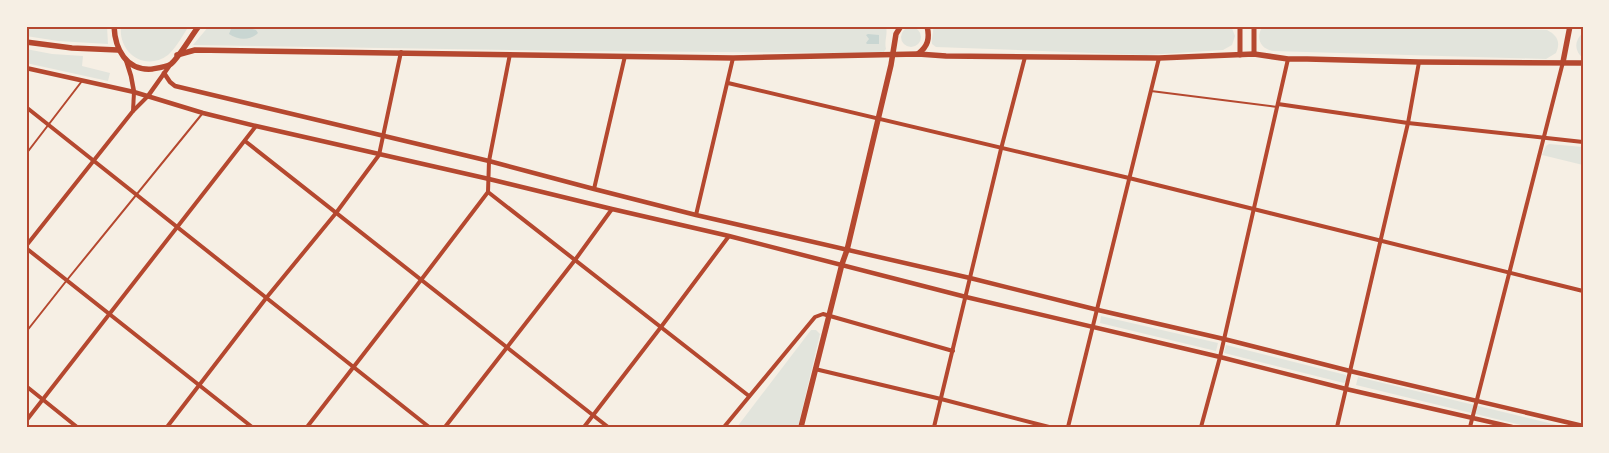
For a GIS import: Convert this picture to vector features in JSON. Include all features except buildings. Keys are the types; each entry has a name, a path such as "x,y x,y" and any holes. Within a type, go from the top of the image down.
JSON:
{"main road":[{"path":"114,26 114,38 118,50 134,66 146,69 170,64 199,26"},
{"path":"801,427 847,250 893,55 896,34 901,26"},
{"path":"918,54 928,44 927,26"},
{"path":"1240,26 1240,55"},
{"path":"1254,26 1254,54"},
{"path":"1563,62 1570,26"},
{"path":"26,42 72,48 118,50"},
{"path":"177,55 195,50 734,58 918,54 946,56 1159,58 1254,54 1288,59 1420,62 1583,62"}],"street":[{"path":"167,427 267,297 336,213 379,154 402,52"},
{"path":"306,427 488,192 490,161 510,54"},
{"path":"594,189 625,56"},
{"path":"934,427 1025,57"},
{"path":"696,215 734,58"},
{"path":"1068,427 1159,58"},
{"path":"1201,427 1220,357 1288,59"},
{"path":"126,60 134,92 132,111"},
{"path":"1337,427 1408,123 1420,62"},
{"path":"1470,427 1563,62"},
{"path":"170,64 148,96 132,111 26,247 252,427"},
{"path":"26,68 134,92 203,113 256,126 730,236 966,297 1512,427"},
{"path":"164,73 175,86 490,161 696,215 970,278 1583,426"},
{"path":"728,83 1129,178 1583,291"},
{"path":"1277,105 1408,123 1583,142"},
{"path":"26,107 93,161 138,194 429,427"},
{"path":"26,421 256,126"},
{"path":"245,141 608,427"},
{"path":"488,192 749,396"},
{"path":"445,427 575,260 612,209"},
{"path":"584,427 730,236"},
{"path":"724,427 815,317 824,314 953,351"},
{"path":"815,369 1049,427"},
{"path":"26,386 78,427"}],"lane":[{"path":"26,154 82,81"},
{"path":"1151,90 1277,105"},
{"path":"26,332 203,113"}],"shaded area":[{"path":"26,26 107,26 108,44 58,41 26,36"},
{"path":"121,26 189,26 168,55 159,60 151,61 142,60 128,52 121,36"},
{"path":"209,26 882,26 886,27 887,32 886,49 883,53 567,51 193,45"},
{"path":"933,26 1231,26 1235,36 1232,45 1223,50 1146,55 936,47 932,44"},
{"path":"1263,26 1421,26 1547,30 1556,37 1558,45 1556,53 1546,59 1273,51 1265,48 1260,42 1259,34"},
{"path":"245,27 256,30 258,33 255,36 244,39 236,38 229,34 231,29"},
{"path":"907,27 915,27 921,33 921,41 915,47 907,47 901,41 901,33"},
{"path":"1583,33 1583,58 1578,52 1576,45"},
{"path":"866,35 879,35 879,44 867,44 869,39"},
{"path":"26,49 52,54 83,56 82,66 110,73 108,81 26,63"},
{"path":"1549,144 1583,147 1583,165 1542,155"},
{"path":"1101,316 1218,343 1216,351 1100,323"},
{"path":"811,330 816,330 820,334 798,427 737,427"},
{"path":"1226,345 1346,375 1348,380 1344,383 1224,353"},
{"path":"1358,377 1565,427 1529,427 1356,385"}]}
